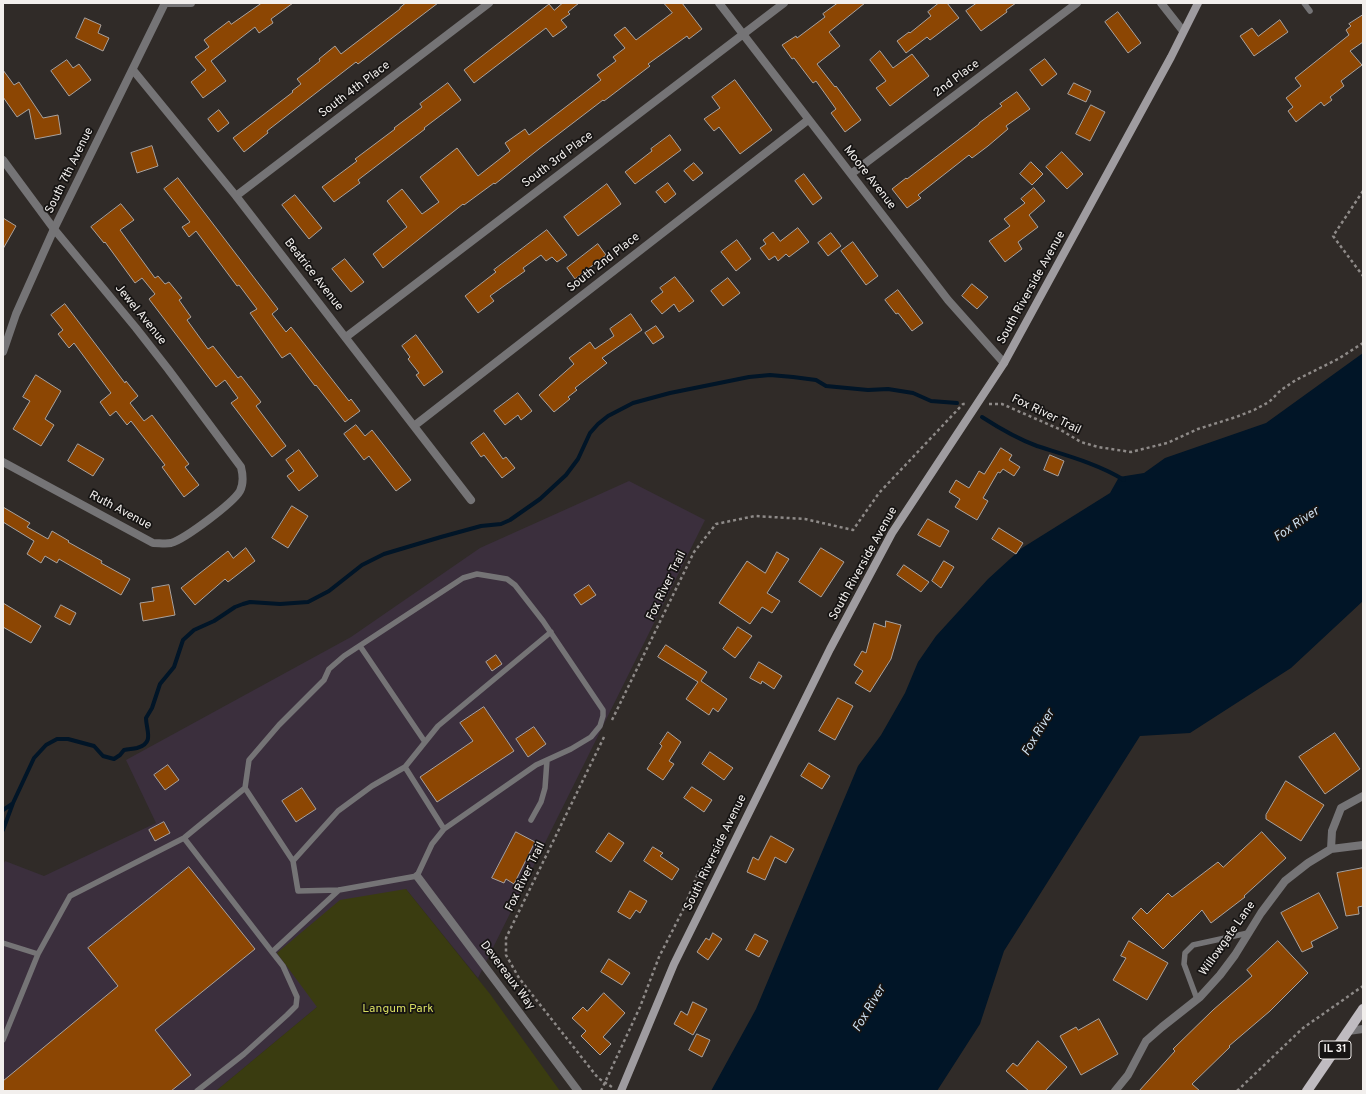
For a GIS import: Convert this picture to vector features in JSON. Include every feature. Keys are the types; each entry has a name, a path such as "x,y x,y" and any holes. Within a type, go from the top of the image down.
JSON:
{"main road":[{"name":"South Riverside Avenue","path":"621,1091 674,964 830,649 892,533 1004,363 1164,69 1198,3"},
{"name":"IL 31","path":"1307,1091 1363,1009"}],"street":[{"path":"165,3 191,3"},
{"name":"South 7th Avenue","path":"3,352 16,314 54,229 165,3"},
{"name":"South 4th Place","path":"236,196 490,3"},
{"name":"Moore Avenue","path":"719,3 948,300 1004,363"},
{"name":"South 3rd Place","path":"346,337 784,3"},
{"name":"2nd Place","path":"851,174 1077,3"},
{"path":"1161,3 1183,31"},
{"name":"Beatrice Avenue","path":"133,70 236,196 471,500"},
{"name":"South 2nd Place","path":"414,426 808,120"},
{"name":"Jewel Avenue","path":"3,160 54,229 136,328 241,467 244,480 240,490"},
{"name":"Ruth Avenue","path":"3,462 153,543 171,543 186,536 232,500 240,490"},
{"path":"1331,849 1332,831 1340,808 1363,796"},
{"name":"Willowgate Lane","path":"1115,1091 1128,1075 1146,1041 1197,999 1220,975 1235,955 1261,913 1285,881 1308,863 1331,849 1363,845"},
{"name":"Devereaux Way","path":"417,876 578,1091"},
{"path":"1348,1031 1363,1029"}],"lane":[{"path":"1304,3 1310,11"},
{"path":"477,574 507,579 515,585 550,632 603,710 600,726 591,737 571,749 536,766 444,829 432,844 417,876 339,890 298,891 293,861 245,788 249,760 280,725 324,680 329,668 463,578 477,574"},
{"path":"293,861 338,811 372,786 405,768 438,726 550,632"},
{"path":"360,646 425,742"},
{"path":"531,820 541,802 545,788 547,760"},
{"path":"405,768 444,829"},
{"path":"3,1040 38,954 70,896 184,838 245,788"},
{"path":"184,838 283,966 297,997 296,1006 287,1015 255,1044 197,1091"},
{"path":"272,952 339,890"},
{"path":"1197,999 1184,964 1185,953 1193,945 1248,933"},
{"path":"3,943 38,954"}],"path":[{"path":"1363,191 1333,236 1363,276"},
{"name":"Fox River Trail","path":"610,723 694,552 716,524 755,516 805,519 853,530 879,493 962,404 1002,404 1059,429 1081,442 1098,448 1131,452 1167,443 1198,429 1254,410 1268,402 1281,390 1296,380 1338,359 1363,343"},
{"name":"Fox River Trail","path":"607,730 506,938 506,955 524,984 598,1078 617,1091"},
{"path":"601,1091 640,1007 660,957 683,910 699,871"},
{"path":"1237,1091 1303,1028 1363,986"}],"shaded area":[{"path":"629,481 705,520 478,978 406,889 317,1007 216,1091 3,1091 3,865 5,861 44,876 156,823 126,760 351,637 480,548"}],"green space":[{"name":"Langum Park","path":"406,889 490,994 560,1091 216,1091 317,1007 277,953 340,900"}],"water":[{"name":"Fox River","path":"1363,353 1363,601 1291,668 1190,733 1140,736 1004,951 980,1024 937,1091 711,1091 756,1009 858,766 881,735 905,693 918,662 936,636 988,579 1022,548 1110,493 1119,477 1144,473 1165,458 1266,423"}],"building":[{"path":"262,3 293,3 271,19 273,23 259,33 255,27 211,61 226,81 203,98 191,82 206,70 195,57 209,47 204,40 229,21 231,24"},
{"path":"406,3 438,3 358,64 356,62 267,131 268,133 244,152 233,138 293,92 292,91 301,84 297,79 320,61 319,59 335,46 341,54"},
{"path":"563,3 579,3 568,12 570,14 561,20 567,27 553,37 546,28 474,83 464,70 549,4 554,10"},
{"path":"664,3 682,3 702,29 689,39 687,36 648,64 650,66 604,101 603,100 495,184 494,183 464,205 463,204 383,268 373,254 407,227 387,201 402,189 422,214 439,202 420,177 457,148 478,176 510,151 505,143 525,129 529,135 601,80 597,75 616,61 613,57 625,48 614,35 625,27 636,40 672,13"},
{"path":"838,3 865,3 829,32 840,46 817,64 835,87 836,86 861,120 845,132 831,113 836,109 816,81 813,83 782,45 796,36 797,38 825,17 823,14"},
{"path":"939,3 947,3 959,18 930,40 927,37 906,53 897,41 909,32 910,33 931,16 928,12"},
{"path":"977,3 1016,3 1006,10 1007,12 981,31 966,11"},
{"path":"1118,12 1141,43 1128,53 1105,22"},
{"path":"1363,15 1363,42 1350,51 1362,65 1341,81 1344,86 1330,97 1332,100 1324,106 1321,102 1296,122 1288,111 1293,107 1286,98 1301,86 1295,78 1349,35 1346,30 1351,26 1349,24"},
{"path":"85,18 101,25 98,33 109,38 103,51 76,38"},
{"path":"1280,20 1288,32 1254,56 1240,36 1252,28 1258,36"},
{"path":"880,51 893,68 912,54 929,76 890,106 876,88 886,81 870,60"},
{"path":"1045,59 1057,74 1042,86 1030,70"},
{"path":"67,60 73,68 79,64 91,80 69,96 51,71"},
{"path":"3,70 14,85 19,82 43,118 58,115 61,134 35,139 29,109 17,117 3,97"},
{"path":"735,80 772,130 740,154 719,127 714,131 704,119 720,108 712,97"},
{"path":"448,83 461,100 358,180 360,183 334,202 322,187 357,161 355,159 422,107 420,104"},
{"path":"1074,83 1091,91 1086,102 1068,94"},
{"path":"1017,92 1030,109 1006,126 1008,129 988,146 972,158 969,155 918,195 921,198 907,208 892,189 979,124 1002,106 1000,104"},
{"path":"1091,105 1105,112 1090,141 1076,134"},
{"path":"219,110 229,123 218,132 208,119"},
{"path":"670,135 681,150 635,184 625,172 652,151 651,149"},
{"path":"152,146 158,166 137,173 131,153"},
{"path":"1062,152 1083,174 1067,189 1046,167"},
{"path":"1031,162 1043,174 1032,185 1020,174"},
{"path":"694,163 703,173 693,181 684,171"},
{"path":"804,174 822,198 813,205 795,181"},
{"path":"178,178 278,309 272,314 286,332 291,327 349,401 351,399 360,411 345,422 290,353 282,358 250,313 257,309 239,285 237,286 196,231 189,237 182,227 190,222 164,189"},
{"path":"668,183 676,194 665,203 656,192"},
{"path":"607,184 621,204 578,236 564,217"},
{"path":"1034,188 1045,201 1029,215 1038,227 1018,242 1022,249 1005,262 989,241 1010,226 1004,219 1025,203 1021,199"},
{"path":"295,195 322,228 309,239 282,205"},
{"path":"121,204 134,220 120,230 155,278 158,276 165,284 169,282 182,298 179,300 191,317 187,320 208,349 213,346 238,378 241,376 261,402 256,406 286,446 272,457 231,403 238,398 225,380 216,387 149,299 155,294 142,278 135,283 105,242 104,243 91,227"},
{"path":"3,218 16,226 3,249"},
{"path":"798,228 809,242 789,257 786,254 778,261 775,256 769,260 760,248 766,244 763,240 773,232 780,241"},
{"path":"547,230 567,255 557,262 552,257 546,261 541,255 523,268 525,271 490,296 494,301 478,313 465,296 496,272 494,270"},
{"path":"831,233 841,246 828,256 818,243"},
{"path":"737,240 751,259 736,271 721,252"},
{"path":"853,242 878,276 866,285 841,251"},
{"path":"598,244 606,255 575,279 567,268"},
{"path":"345,259 364,282 351,292 332,269"},
{"path":"675,277 694,301 679,312 674,304 662,314 651,301 663,292 660,288"},
{"path":"728,278 740,293 723,306 711,291"},
{"path":"972,284 988,297 977,309 962,296"},
{"path":"898,290 923,323 912,331 898,313 896,314 885,300"},
{"path":"65,304 125,383 126,381 138,396 130,403 144,421 152,415 189,464 185,467 199,485 184,497 162,467 165,465 131,421 127,425 116,411 110,416 100,402 111,393 74,343 69,348 58,334 63,330 51,315"},
{"path":"631,314 642,330 602,358 607,363 575,388 577,390 568,397 570,399 554,412 539,395 574,364 569,358 590,342 595,349 614,336 610,329"},
{"path":"656,326 664,337 653,344 645,333"},
{"path":"416,335 443,372 424,386 416,375 419,373 408,359 410,357 402,346"},
{"path":"36,375 61,391 45,419 54,425 41,446 13,429 30,401 23,397"},
{"path":"518,393 532,411 521,420 518,415 505,425 494,411"},
{"path":"356,425 365,436 372,430 411,480 396,491 369,456 364,460 344,434"},
{"path":"484,433 503,459 506,457 515,468 502,478 484,455 481,457 471,443"},
{"path":"78,444 104,459 93,476 68,461"},
{"path":"1001,448 1012,455 1009,460 1020,467 1014,476 1003,469 1000,473 998,472 983,498 988,501 977,520 955,507 960,499 949,492 956,480 969,488 979,471 984,474"},
{"path":"299,450 318,476 299,491 287,476 294,471 286,460"},
{"path":"1050,455 1064,461 1058,476 1044,470"},
{"path":"292,506 308,516 288,548 272,538"},
{"path":"3,507 30,523 27,527 48,539 52,531 69,541 68,542 102,561 101,563 130,579 121,595 59,559 57,563 45,556 41,563 27,554 34,541 3,522"},
{"path":"928,519 949,531 940,547 918,535"},
{"path":"999,528 1023,543 1016,554 992,539"},
{"path":"246,548 255,561 228,582 225,579 195,605 181,588 228,551 233,558"},
{"path":"821,548 844,562 821,597 799,582"},
{"path":"777,552 789,559 767,593 780,601 772,613 762,607 750,624 719,603 747,561 765,573"},
{"path":"944,561 954,567 941,588 932,581"},
{"path":"904,565 929,582 921,592 897,575"},
{"path":"169,585 175,615 143,621 140,603 154,601 152,588"},
{"path":"589,585 596,595 581,605 574,595"},
{"path":"3,603 41,626 31,643 3,627"},
{"path":"61,605 76,613 70,625 55,617"},
{"path":"886,621 901,625 891,659 870,692 855,683 863,671 854,665 862,651 866,653 874,623 885,627"},
{"path":"738,627 752,636 735,658 723,649"},
{"path":"666,645 707,672 701,681 727,699 718,712 713,708 709,715 686,699 698,682 658,657"},
{"path":"496,655 502,664 492,671 486,662"},
{"path":"759,662 782,676 774,689 762,681 761,684 750,678"},
{"path":"838,698 853,706 835,740 819,731"},
{"path":"484,707 514,751 437,802 420,777 473,741 460,723"},
{"path":"534,727 546,744 528,757 516,739"},
{"path":"668,732 681,742 669,761 674,764 663,780 647,769 662,746 660,744"},
{"path":"1335,733 1360,769 1325,794 1299,757"},
{"path":"710,752 733,768 724,780 702,764"},
{"path":"809,763 830,776 822,789 801,776"},
{"path":"168,765 179,780 165,790 154,775"},
{"path":"1286,781 1324,805 1301,841 1266,819 1266,815"},
{"path":"692,787 712,800 704,812 684,798"},
{"path":"302,788 316,809 296,822 282,801"},
{"path":"164,822 170,833 155,841 149,830"},
{"path":"516,832 535,842 514,884 506,879 504,883 492,878"},
{"path":"1262,832 1286,858 1244,896 1245,897 1211,923 1202,910 1163,949 1132,918 1141,908 1147,914 1168,893 1172,897 1218,862 1223,867"},
{"path":"609,833 624,843 611,862 596,852"},
{"path":"771,836 794,849 786,863 775,857 765,880 747,872 753,857 758,860"},
{"path":"653,847 663,853 660,856 679,869 672,880 644,861"},
{"path":"189,867 255,949 155,1030 191,1075 171,1091 3,1091 3,1081 118,986 88,948"},
{"path":"1363,868 1363,906 1358,907 1359,914 1346,916 1337,873"},
{"path":"630,891 647,901 640,913 636,910 630,919 618,912"},
{"path":"1319,893 1338,928 1311,942 1313,947 1302,952 1281,913"},
{"path":"713,933 722,939 708,960 697,952 706,938 709,940"},
{"path":"755,934 768,941 759,957 746,950"},
{"path":"1129,941 1168,963 1147,1000 1113,980 1126,958 1121,956"},
{"path":"1278,941 1308,973 1270,1011 1229,1046 1230,1047 1192,1084 1200,1091 1139,1091 1175,1051 1173,1049 1213,1010 1252,976 1247,970"},
{"path":"609,959 630,973 622,985 601,972"},
{"path":"604,993 625,1013 603,1037 611,1044 600,1055 581,1036 586,1031 572,1018 583,1007 587,1011"},
{"path":"693,1002 707,1009 693,1035 674,1024 681,1011 687,1015"},
{"path":"1099,1019 1118,1054 1081,1075 1060,1036 1076,1027 1078,1030"},
{"path":"697,1034 710,1040 702,1057 689,1050"},
{"path":"1038,1041 1067,1067 1045,1091 1029,1091 1006,1071 1013,1063 1017,1066"}],"waterway":[{"path":"3,830 13,803 34,758 46,745 57,739 68,739 94,746 103,756 114,759 124,750 137,748 146,743 148,739 146,718 152,708 160,684 174,667 183,640 194,630 214,621 235,607 250,602 280,604 308,602 329,591 362,565 384,554 481,526 501,524 510,520 540,499 566,475 578,459 590,433 598,424 608,416 633,403 670,393 749,377 770,375 816,380 826,386 868,390 888,389 913,393 931,401 957,403"},
{"path":"982,417 1023,440 1104,469 1124,480"},
{"path":"3,810 12,804"}]}
